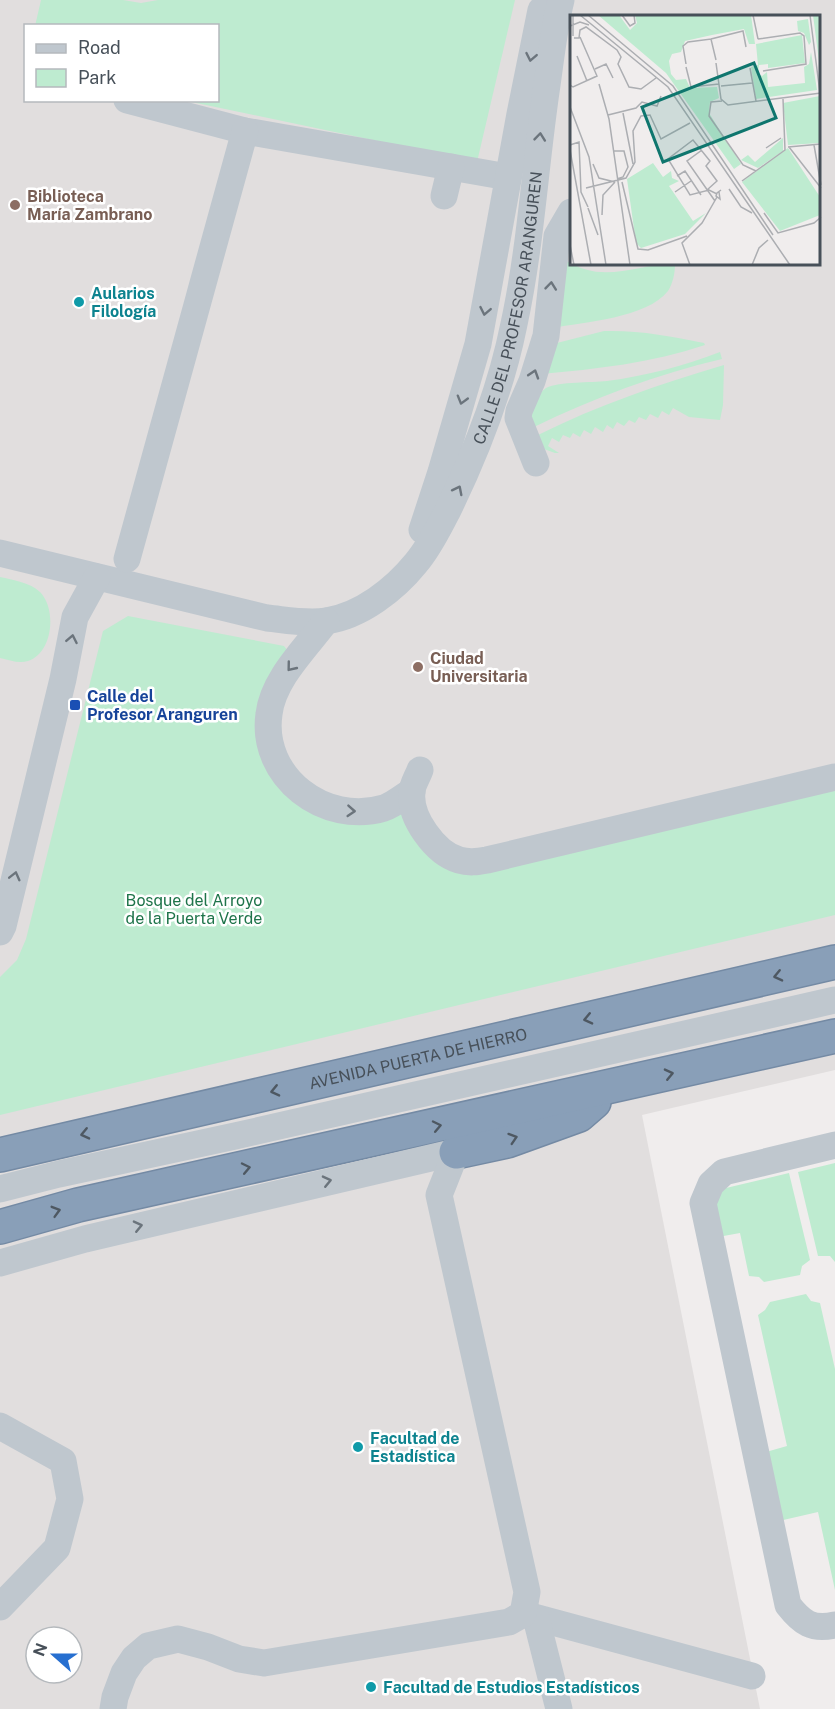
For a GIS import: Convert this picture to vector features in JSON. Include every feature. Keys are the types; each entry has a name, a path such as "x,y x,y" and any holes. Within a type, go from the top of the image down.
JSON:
{"highway":[{"name":"AVENIDA PUERTA DE HIERRO","path":"0,1155 835,962"},
{"path":"0,1227 78,1205 835,1036"},
{"path":"456,1152 507,1141 579,1115 612,1087"}],"street":[{"name":"CALLE DEL PROFESOR ARANGUREN","path":"390,590 418,543 478,344 543,0"},
{"name":"CALLE DEL PROFESOR ARANGUREN","path":"0,553 267,618 327,621 365,606 390,590 417,562 435,534 462,481 496,392 514,324 528,237 556,21 561,0"},
{"path":"135,102 245,131 508,177"},
{"path":"127,559 245,131"},
{"path":"444,196 451,167"},
{"path":"536,463 518,418 546,336 556,236 570,214"},
{"path":"494,265 528,237 547,230 556,236"},
{"path":"478,344 496,392 519,411"},
{"path":"0,932 61,687 75,617 97,577"},
{"path":"327,621 286,672 274,694 269,714 269,738 274,757 284,775 302,793 321,805 343,811 386,808 416,781 414,807 427,836 446,854 457,860 487,861 835,777"},
{"path":"0,1189 835,1000"},
{"path":"835,1145 724,1173 711,1184 703,1203 788,1605 800,1620 822,1628 835,1625"},
{"path":"0,1263 85,1239 456,1152"},
{"path":"456,1152 439,1196 527,1592 529,1616 559,1709"},
{"path":"393,1166 420,1179 439,1196"},
{"path":"0,1426 63,1461 70,1499 57,1548 0,1607"},
{"path":"113,1709 124,1674 134,1658 148,1646 178,1639 239,1659 264,1664 510,1622 529,1616 752,1676"}],"shaded area":[{"name":"Ciudad Universitaria","path":"0,0 835,0 835,1070 642,1115 760,1709 0,1709"}],"green space":[{"path":"41,0 123,0 141,3 158,0 515,0 477,162 192,102 219,102 219,24 35,24"},
{"path":"565,260 570,262 570,266 606,272 653,266 675,266 668,291 646,307 597,321 552,328"},
{"path":"604,331 654,334 705,345 624,364 541,374 549,345"},
{"path":"720,352 722,359 626,388 534,427 529,416 536,400 546,388 567,383 607,381 636,376 678,366"},
{"path":"724,365 723,405 720,420 689,417 673,408 669,415 662,411 658,418 650,414 646,420 639,417 635,423 629,420 624,426 617,422 613,429 607,425 603,432 595,427 591,434 584,430 580,437 573,433 570,438 563,435 559,442 552,438 548,446 559,453 544,449 538,435 630,396"},
{"path":"0,577 21,582 36,589 49,609 50,630 43,649 25,662 0,658"},
{"name":"Bosque del Arroyo de la Puerta Verde","path":"128,616 284,646 288,651 263,712 311,807 406,806 431,858 835,789 835,915 0,1115 0,977 17,960 26,939 103,631"},
{"path":"835,1163 835,1262 830,1256 818,1256 798,1172"},
{"path":"789,1173 810,1260 802,1266 800,1275 764,1282 759,1277 749,1276 740,1233 718,1237 714,1217 715,1205 720,1193 726,1188"},
{"path":"806,1294 811,1301 820,1303 835,1369 835,1590 818,1512 779,1521 766,1452 787,1446 758,1315 770,1302"}],"place":[{"name":"Biblioteca María Zambrano","path":"15,205"},
{"name":"Aularios Filología","path":"79,302"},
{"name":"Ciudad Universitaria","path":"418,667"},
{"name":"Calle del Profesor Aranguren","path":"75,705"},
{"name":"Facultad de Estadística","path":"358,1447"},
{"name":"Facultad de Estudios Estadísticos","path":"371,1687"}]}
